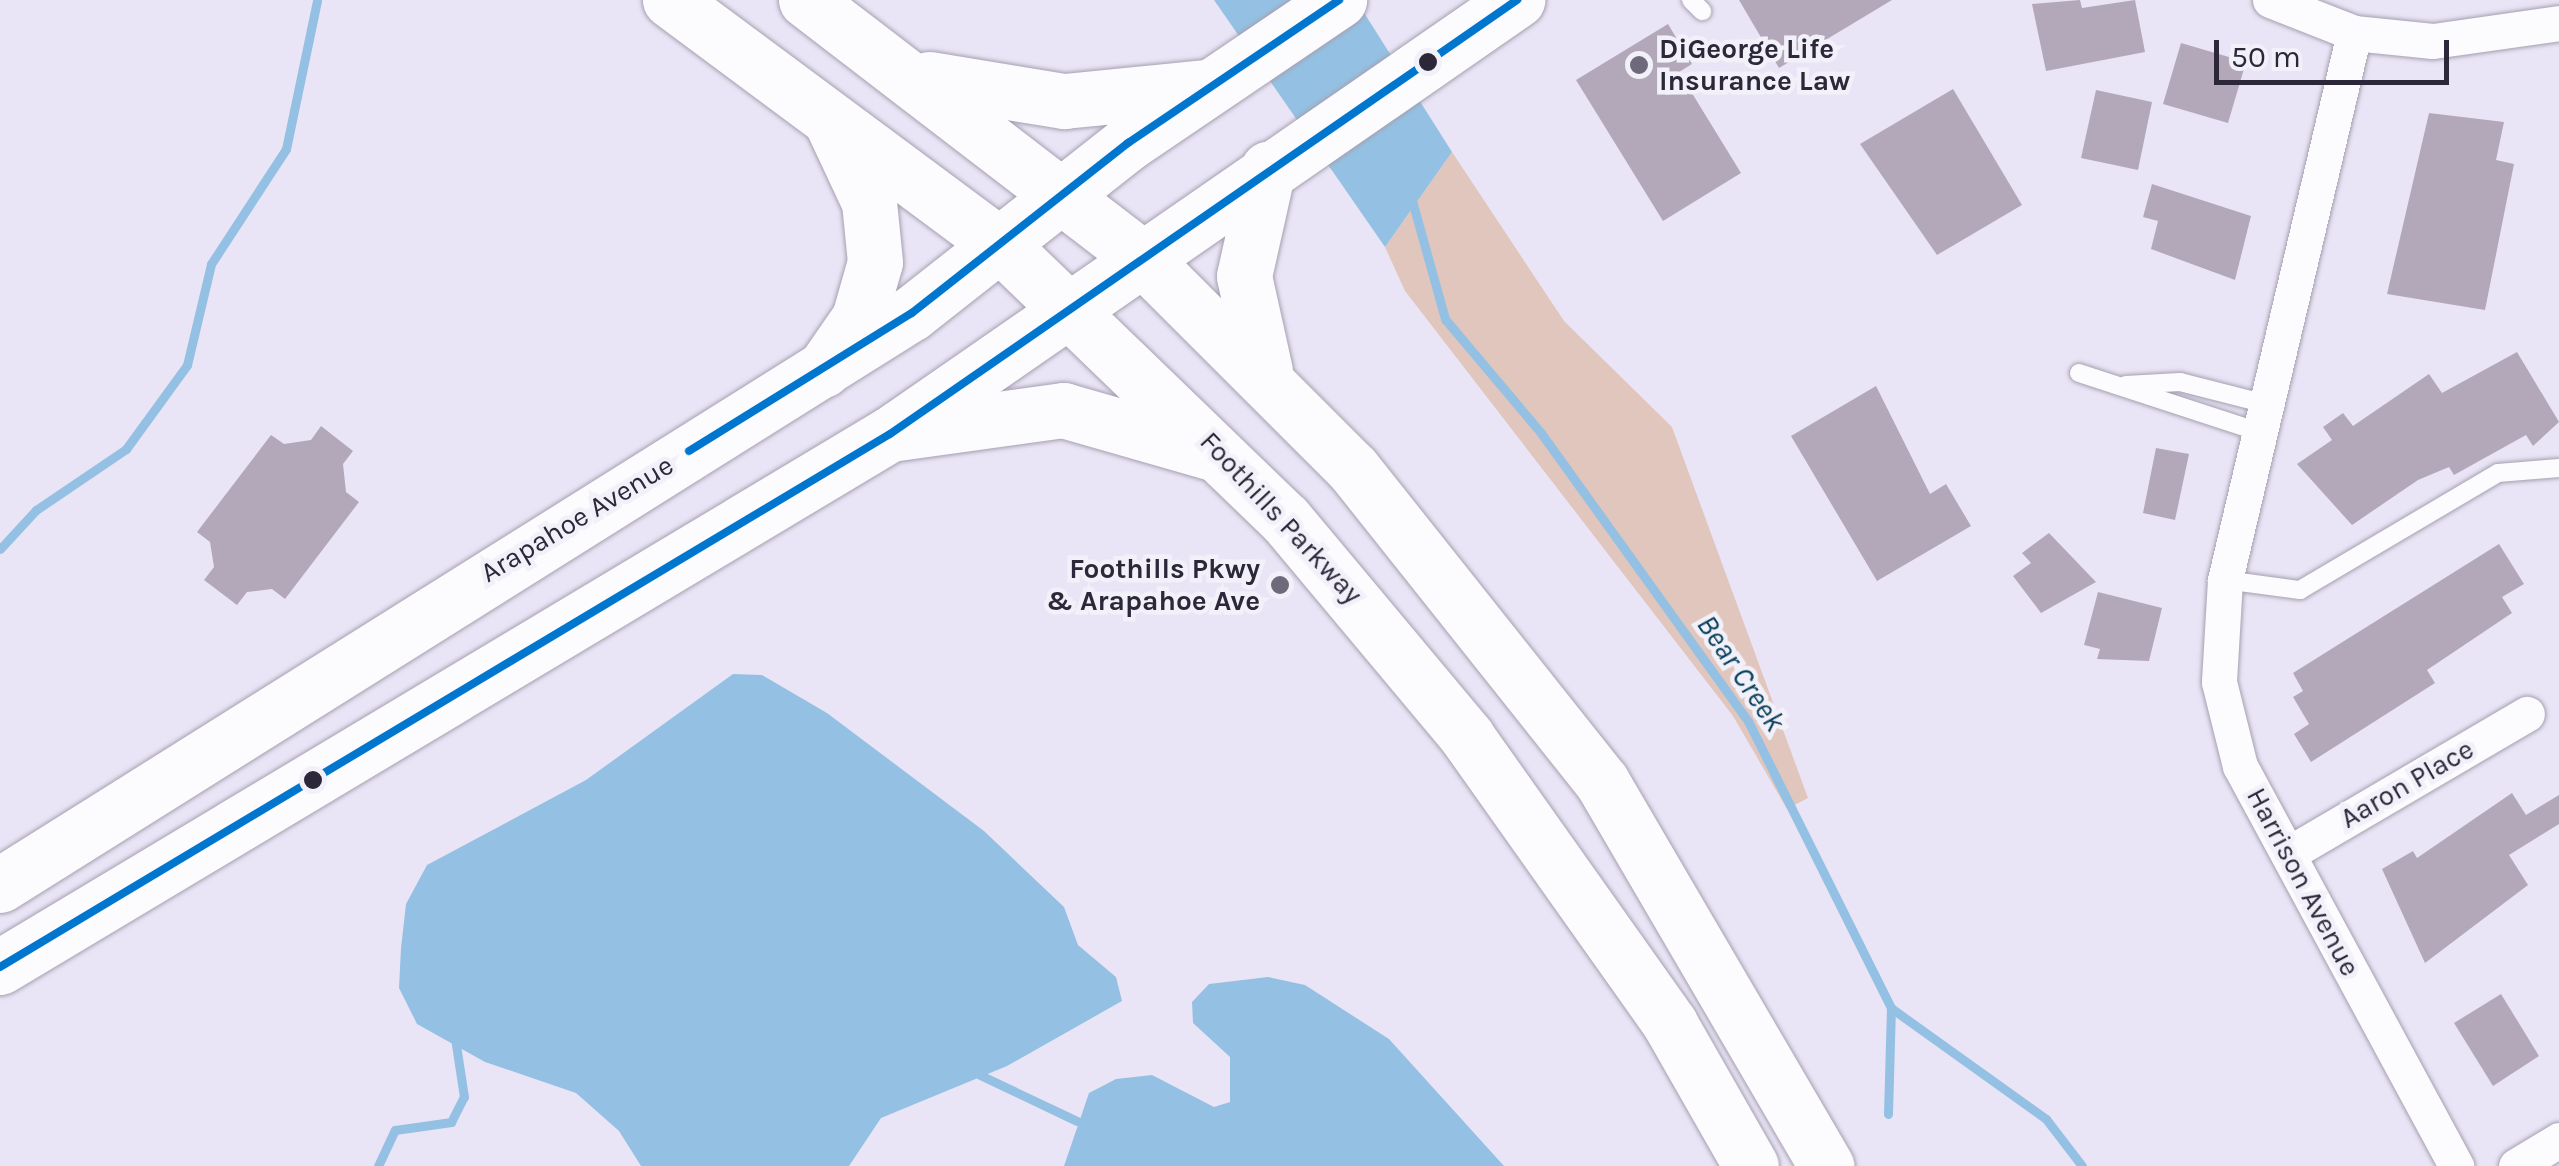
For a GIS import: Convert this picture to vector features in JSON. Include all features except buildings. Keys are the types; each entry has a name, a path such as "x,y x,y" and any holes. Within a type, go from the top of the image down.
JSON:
{"main road":[{"name":"Foothills Parkway","path":"670,0 1003,247 1229,460 1468,737 1670,1024 1751,1166"},
{"path":"806,0 908,73 1141,257 1266,374 1464,599 1602,782 1826,1166"},
{"name":"Arapahoe Avenue","path":"0,885 823,370 1003,247 1207,87 1340,0"},
{"path":"0,967 890,434 1517,0"},
{"path":"908,73 1064,102 1207,87"},
{"path":"823,370 860,318 875,262 863,181 828,116"},
{"path":"1266,374 1244,276 1268,169"},
{"path":"890,434 1062,410 1130,422 1229,460"}],"street":[{"path":"2270,0 2354,33 2433,41 2559,23"},
{"name":"Harrison Avenue","path":"2354,33 2225,580 2224,716 2288,854 2456,1166"},
{"name":"Aaron Place","path":"2288,854 2527,714"},
{"path":"2516,1166 2559,1140"}],"lane":[{"path":"2078,373 2262,418"},
{"path":"2126,385 2180,382 2262,418"},
{"path":"2225,580 2300,590 2498,473 2559,468"}],"shaded area":[{"path":"1452,152 1564,321 1672,427 1808,798 1787,809 1733,716 1405,291 1385,247"}],"water":[{"path":"1214,0 1356,0 1452,152 1385,247"},
{"path":"733,674 762,675 827,713 984,831 1064,907 1078,945 1116,977 1122,1001 1007,1066 881,1118 849,1166 641,1166 619,1131 576,1093 485,1062 417,1024 399,988 401,948 406,904 427,865 586,780"},
{"path":"1268,977 1305,985 1389,1039 1504,1166 1064,1166 1089,1093 1116,1079 1152,1075 1214,1107 1230,1102 1230,1057 1193,1023 1192,1002 1209,984"}],"waterway":[{"path":"0,549 36,510 126,449 187,365 211,264 286,149 317,0"},
{"name":"Bear Creek","path":"1411,197 1445,319 1541,433 1748,721 1891,1008 2046,1119 2082,1166"},
{"path":"1888,1114 1891,1008"},
{"path":"378,1166 395,1130 451,1122 464,1097 455,1038"},
{"path":"980,1075 1077,1121"}],"transit line":[{"path":"689,451 912,313 1128,143 1339,0"},
{"path":"0,967 890,434 1517,0"}],"place":[{"name":"DiGeorge Life Insurance Law","path":"1639,65"},
{"name":"Foothills Pkwy & Arapahoe Ave","path":"1280,585"}]}
